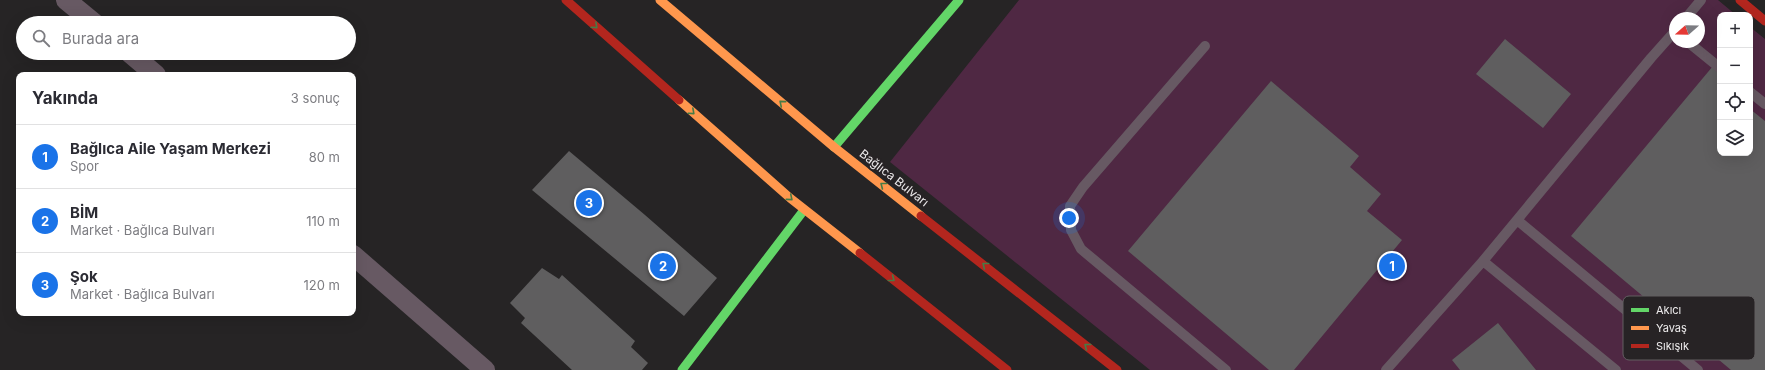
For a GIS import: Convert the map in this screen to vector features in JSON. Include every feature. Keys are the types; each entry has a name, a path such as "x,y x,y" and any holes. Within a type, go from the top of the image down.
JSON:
{"main road":[{"path":"566,0 804,210 1007,370"},
{"name":"Bağlıca Bulvarı","path":"660,0 834,147 1117,370"},
{"path":"834,147 959,0"},
{"path":"1740,0 1765,21"},
{"path":"682,370 804,210"}],"street":[{"path":"66,0 85,16"},
{"path":"138,60 152,72"},
{"path":"356,258 485,370"}],"lane":[{"path":"1691,12 1701,0"},
{"path":"1386,370 1483,261 1669,38"},
{"path":"1205,46 1083,187 1070,206 1071,230 1081,249 1226,370"},
{"path":"1695,48 1717,66"},
{"path":"1753,94 1765,104"},
{"path":"1516,220 1623,308"},
{"path":"1483,261 1616,370"},
{"path":"1686,360 1698,370"}],"shaded area":[{"path":"1019,0 1718,0 1732,12 1717,12 1717,156 1753,156 1753,29 1765,39 1765,370 1150,370 890,162"}],"building":[{"path":"1505,39 1571,94 1543,128 1476,74"},
{"path":"1713,66 1717,69 1717,156 1753,156 1753,111 1765,121 1765,370 1731,370 1719,360 1755,360 1755,296 1643,296 1571,236"},
{"path":"1271,81 1359,156 1350,167 1381,194 1367,211 1402,240 1294,370 1269,370 1128,251"},
{"path":"569,151 717,278 684,316 532,190"},
{"path":"542,268 559,279 562,275 635,341 631,347 648,363 642,370 572,370 521,323 525,318 510,303"},
{"path":"1498,323 1536,370 1460,370 1452,360"}],"traffic: fast":[{"path":"834,147 959,0"},
{"path":"682,370 804,210"}],"traffic: slow":[{"path":"660,0 834,147 921,216"},
{"path":"679,100 790,198 860,253"}],"traffic: jam":[{"path":"566,0 679,100"},
{"path":"1740,0 1765,21"},
{"path":"921,216 1117,370"},
{"path":"860,253 1007,370"}],"place":[{"name":"Şok","path":"589,203"},
{"name":"BİM","path":"663,266"},
{"name":"Bağlıca Aile Yaşam Merkezi","path":"1392,266"}]}
